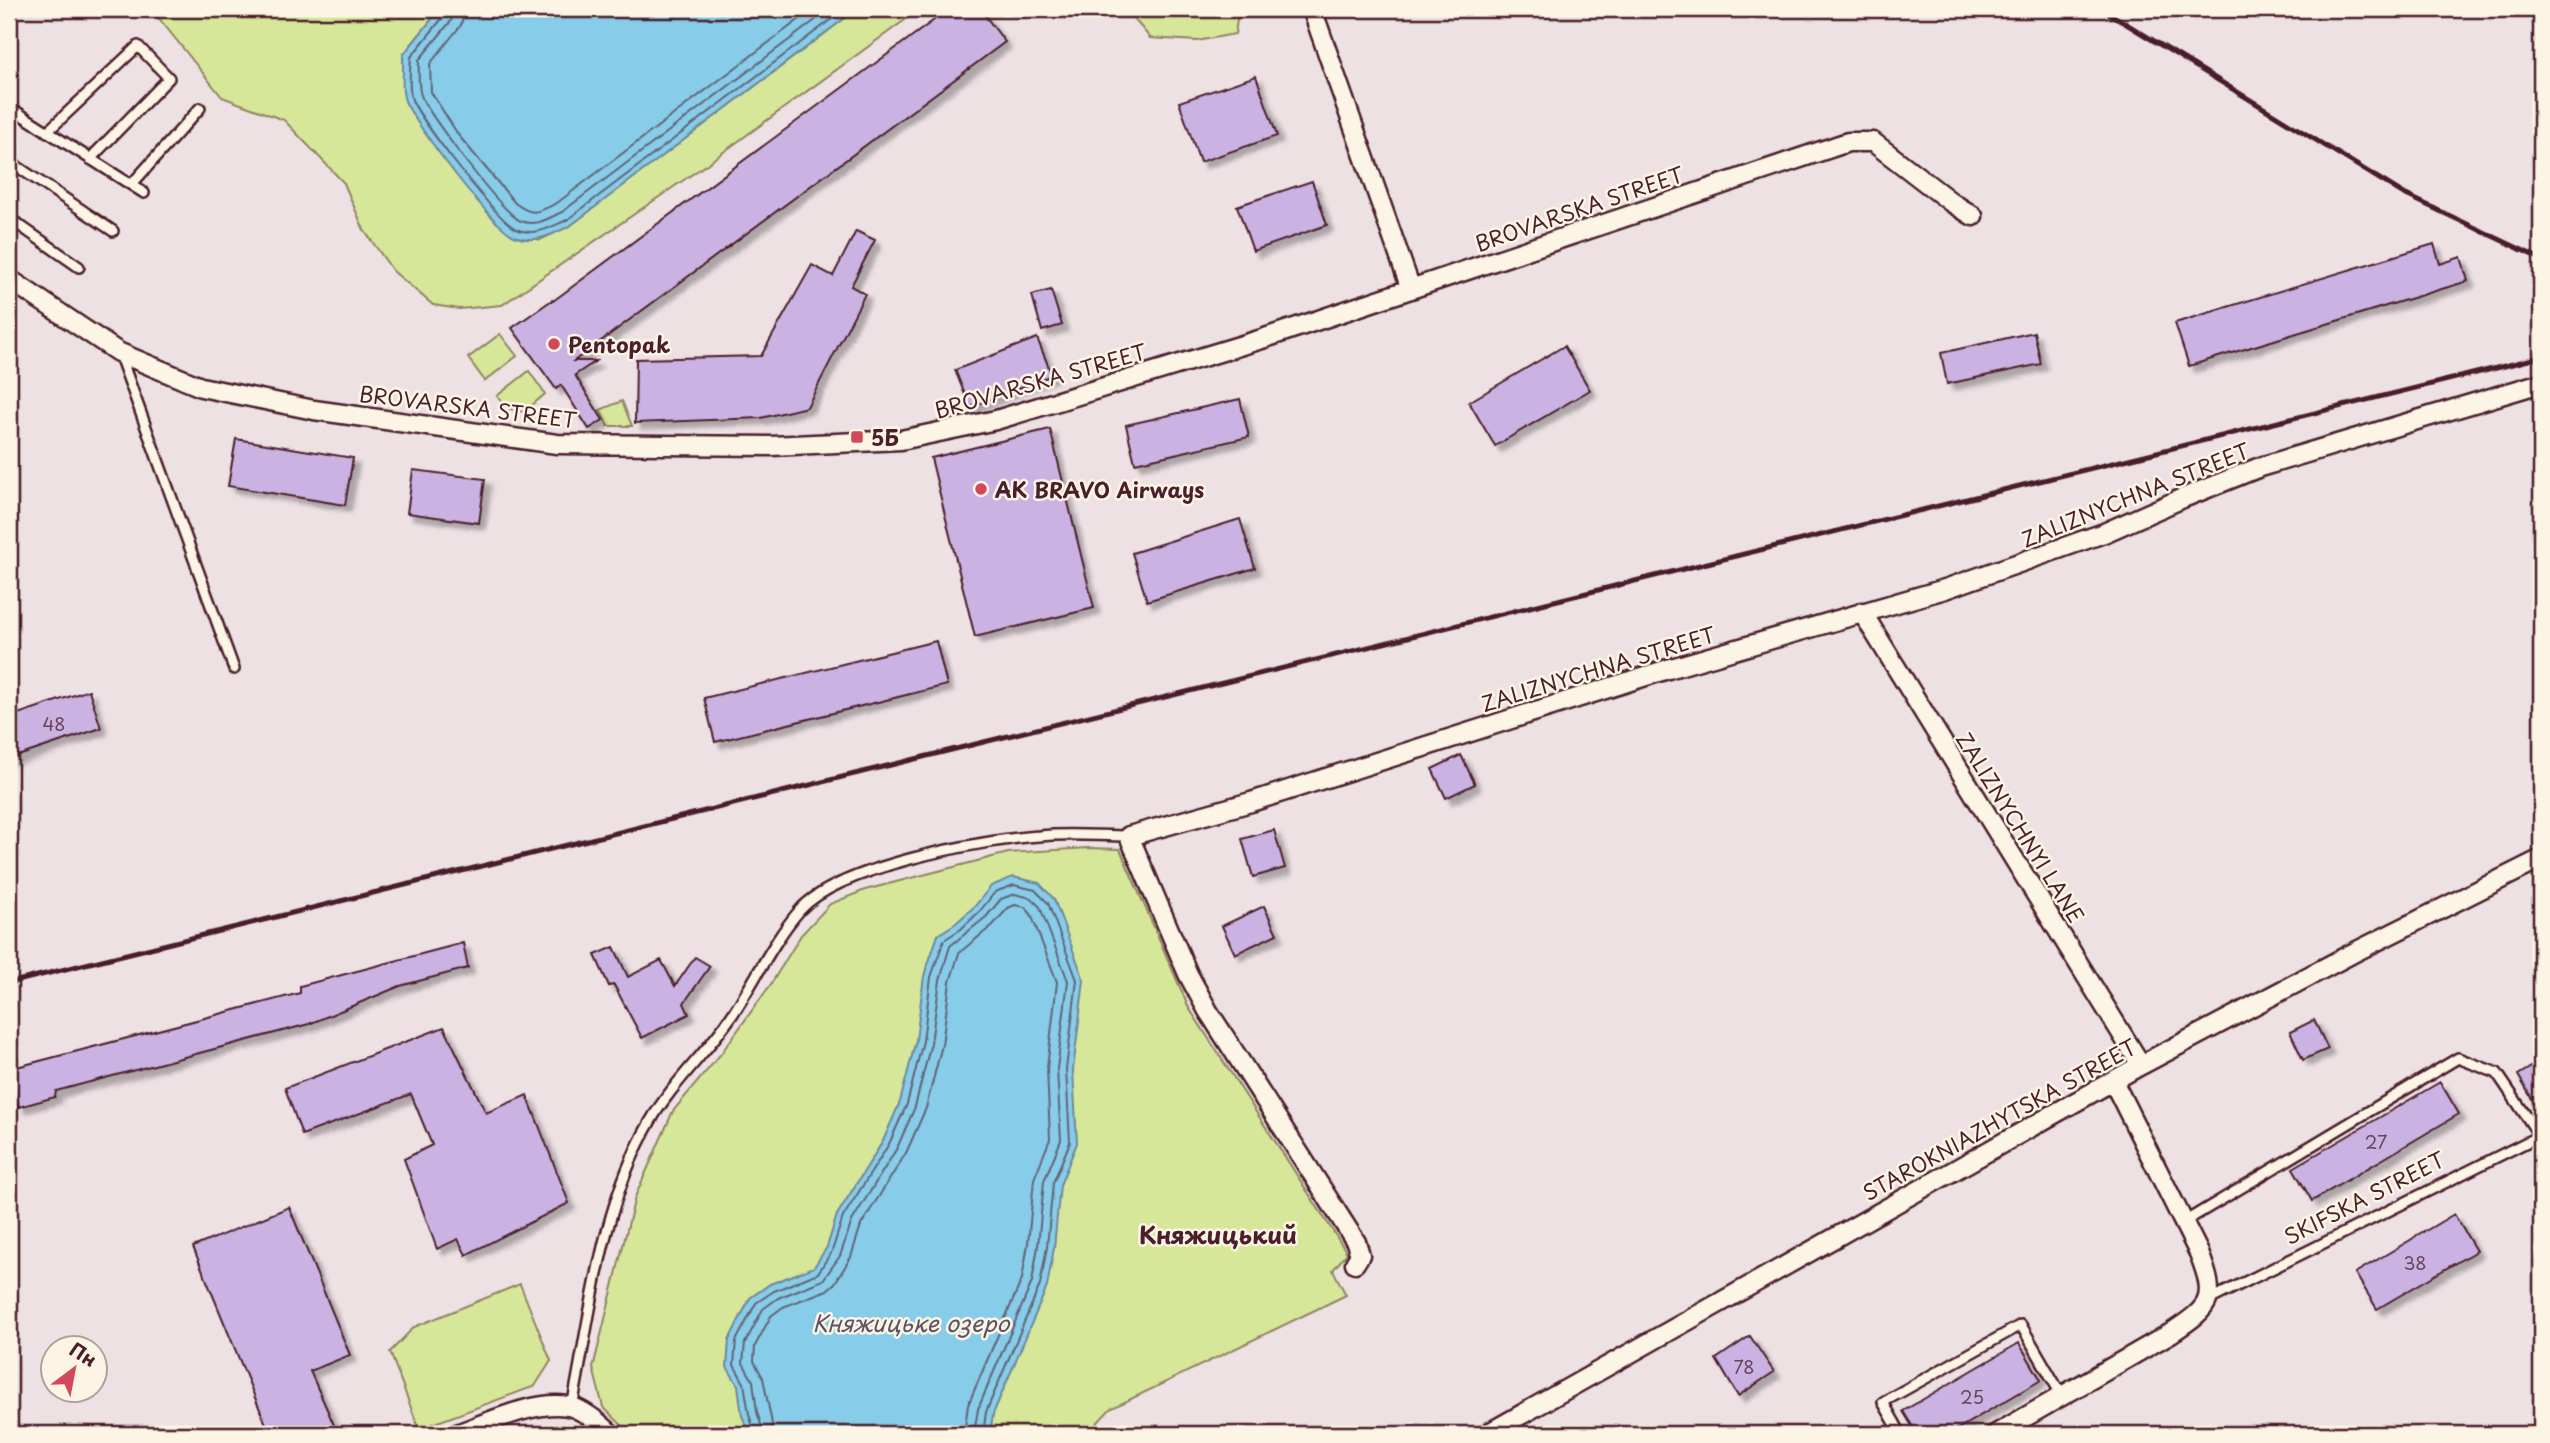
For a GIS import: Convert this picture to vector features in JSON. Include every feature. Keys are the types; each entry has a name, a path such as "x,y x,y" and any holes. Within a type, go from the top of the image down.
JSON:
{"street":[{"path":"1312,9 1411,289"},
{"name":"BROVARSKA STREET","path":"9,279 118,352 201,387 314,410 557,444 771,446 901,440 996,420 1262,339 1848,142 1873,142 1973,216"},
{"name":"ZALIZNYCHNA STREET","path":"1129,836 1251,802 1654,673 1945,589 2104,533 2260,467 2541,383"},
{"name":"ZALIZNYCHNYI LANE","path":"1862,612 2141,1065"},
{"path":"1129,836 1198,992 1231,1049 1356,1242 1360,1255 1355,1263"},
{"name":"STAROKNIAZHYTSKA STREET","path":"1487,1434 2141,1065 2351,954 2541,859"},
{"path":"2113,1081 2184,1222 2210,1281 2207,1301"},
{"name":"SKIFSKA STREET","path":"1996,1434 2195,1317 2207,1301"},
{"path":"457,1434 547,1406 572,1407 611,1434"}],"lane":[{"path":"9,14 14,9"},
{"path":"47,131 138,46 169,78 90,159"},
{"path":"9,107 144,193"},
{"path":"131,185 200,108"},
{"path":"9,161 113,231"},
{"path":"9,218 79,267"},
{"path":"118,352 234,670"},
{"path":"572,1407 607,1233 619,1191 640,1140 665,1098 727,1023 800,909 835,884 951,849 1040,835 1129,836"},
{"path":"2184,1222 2458,1058 2497,1073 2540,1135"},
{"name":"SKIFSKA STREET","path":"2207,1301 2540,1135"},
{"path":"1901,1434 1883,1402 2021,1325 2062,1396"}],"green space":[{"path":"154,9 440,9 403,55 405,101 438,151 497,223 540,240 570,226 857,9 920,9 707,164 502,305 459,309 433,305 393,271 364,230 344,183 284,120 222,97"},
{"path":"1126,9 1228,9 1238,13 1235,34 1197,41 1150,38"},
{"path":"500,334 517,356 485,381 468,358"},
{"path":"529,371 545,394 524,412 507,408 497,396"},
{"path":"622,401 632,426 608,426 600,410"},
{"path":"1088,848 1120,849 1189,1008 1347,1253 1333,1270 1346,1295 1110,1409 1087,1434 631,1434 603,1407 593,1368 635,1197 673,1111 720,1055 771,984 801,935 830,904 865,890 1008,853"},
{"path":"520,1284 551,1361 535,1386 419,1429 390,1352 414,1327"}],"water":[{"path":"440,9 857,9 570,226 543,237 529,239 514,236 503,228 473,196 439,153 404,98 403,55"},
{"name":"Княжицьке озеро","path":"1013,877 1039,883 1054,899 1084,980 1073,1070 1077,1143 1060,1185 1047,1287 993,1414 990,1434 750,1434 742,1416 738,1385 727,1367 729,1340 750,1298 770,1284 814,1267 827,1247 837,1215 883,1141 900,1102 916,1040 924,976 938,935 975,906 991,886"}],"building":[{"path":"949,9 980,9 1005,42 574,361 596,361 575,375 603,420 589,429 561,385 556,389 512,328 553,301"},
{"path":"1256,76 1277,136 1200,162 1179,102"},
{"path":"1312,181 1327,225 1253,251 1237,206"},
{"path":"856,231 875,240 851,286 865,294 807,407 761,418 635,423 636,359 761,356 812,265 833,276"},
{"path":"2434,244 2440,264 2461,257 2468,281 2189,366 2175,323"},
{"path":"1051,290 1062,325 1042,331 1032,295"},
{"path":"2034,332 2041,364 1947,384 1941,353"},
{"path":"1037,338 1052,375 970,407 955,370"},
{"path":"1564,346 1590,390 1495,446 1469,402"},
{"path":"1240,399 1249,437 1135,463 1126,425"},
{"path":"1050,429 1094,608 975,637 931,458"},
{"path":"236,439 353,458 345,505 228,486"},
{"path":"413,470 485,479 479,523 407,513"},
{"path":"1240,519 1255,568 1147,601 1132,553"},
{"path":"936,641 947,685 715,742 704,698"},
{"path":"89,690 101,728 9,759 9,717"},
{"path":"1461,755 1475,784 1446,798 1432,769"},
{"path":"1274,830 1285,868 1253,877 1242,839"},
{"path":"1264,906 1277,934 1235,954 1222,926"},
{"path":"463,943 468,968 400,986 309,1024 56,1091 55,1097 19,1107 9,1069 300,993 300,986"},
{"path":"614,947 628,977 661,960 675,986 695,957 710,966 684,1003 689,1014 642,1038 614,985 609,986 595,955"},
{"path":"2314,1020 2328,1049 2303,1060 2290,1032"},
{"path":"444,1027 486,1113 527,1095 569,1203 466,1255 458,1239 437,1249 404,1159 432,1145 411,1094 302,1135 285,1088"},
{"path":"2541,1061 2541,1114 2518,1075"},
{"path":"2440,1082 2459,1114 2312,1201 2293,1168"},
{"path":"289,1207 350,1355 310,1371 338,1434 270,1434 193,1247"},
{"path":"2454,1214 2476,1251 2377,1309 2355,1273"},
{"path":"1750,1336 1774,1372 1738,1396 1716,1359"},
{"path":"2019,1343 2041,1380 1949,1434 1917,1434 1903,1411"}],"railway":[{"path":"2102,9 2404,194 2541,259"},
{"path":"9,983 2541,357"}],"place":[{"name":"Pentopak","path":"554,344"},
{"name":"5Б","path":"857,437"},
{"name":"АК BRAVO Airways","path":"981,489"}],"district":[{"name":"Княжицький","path":"1218,1234"}]}
